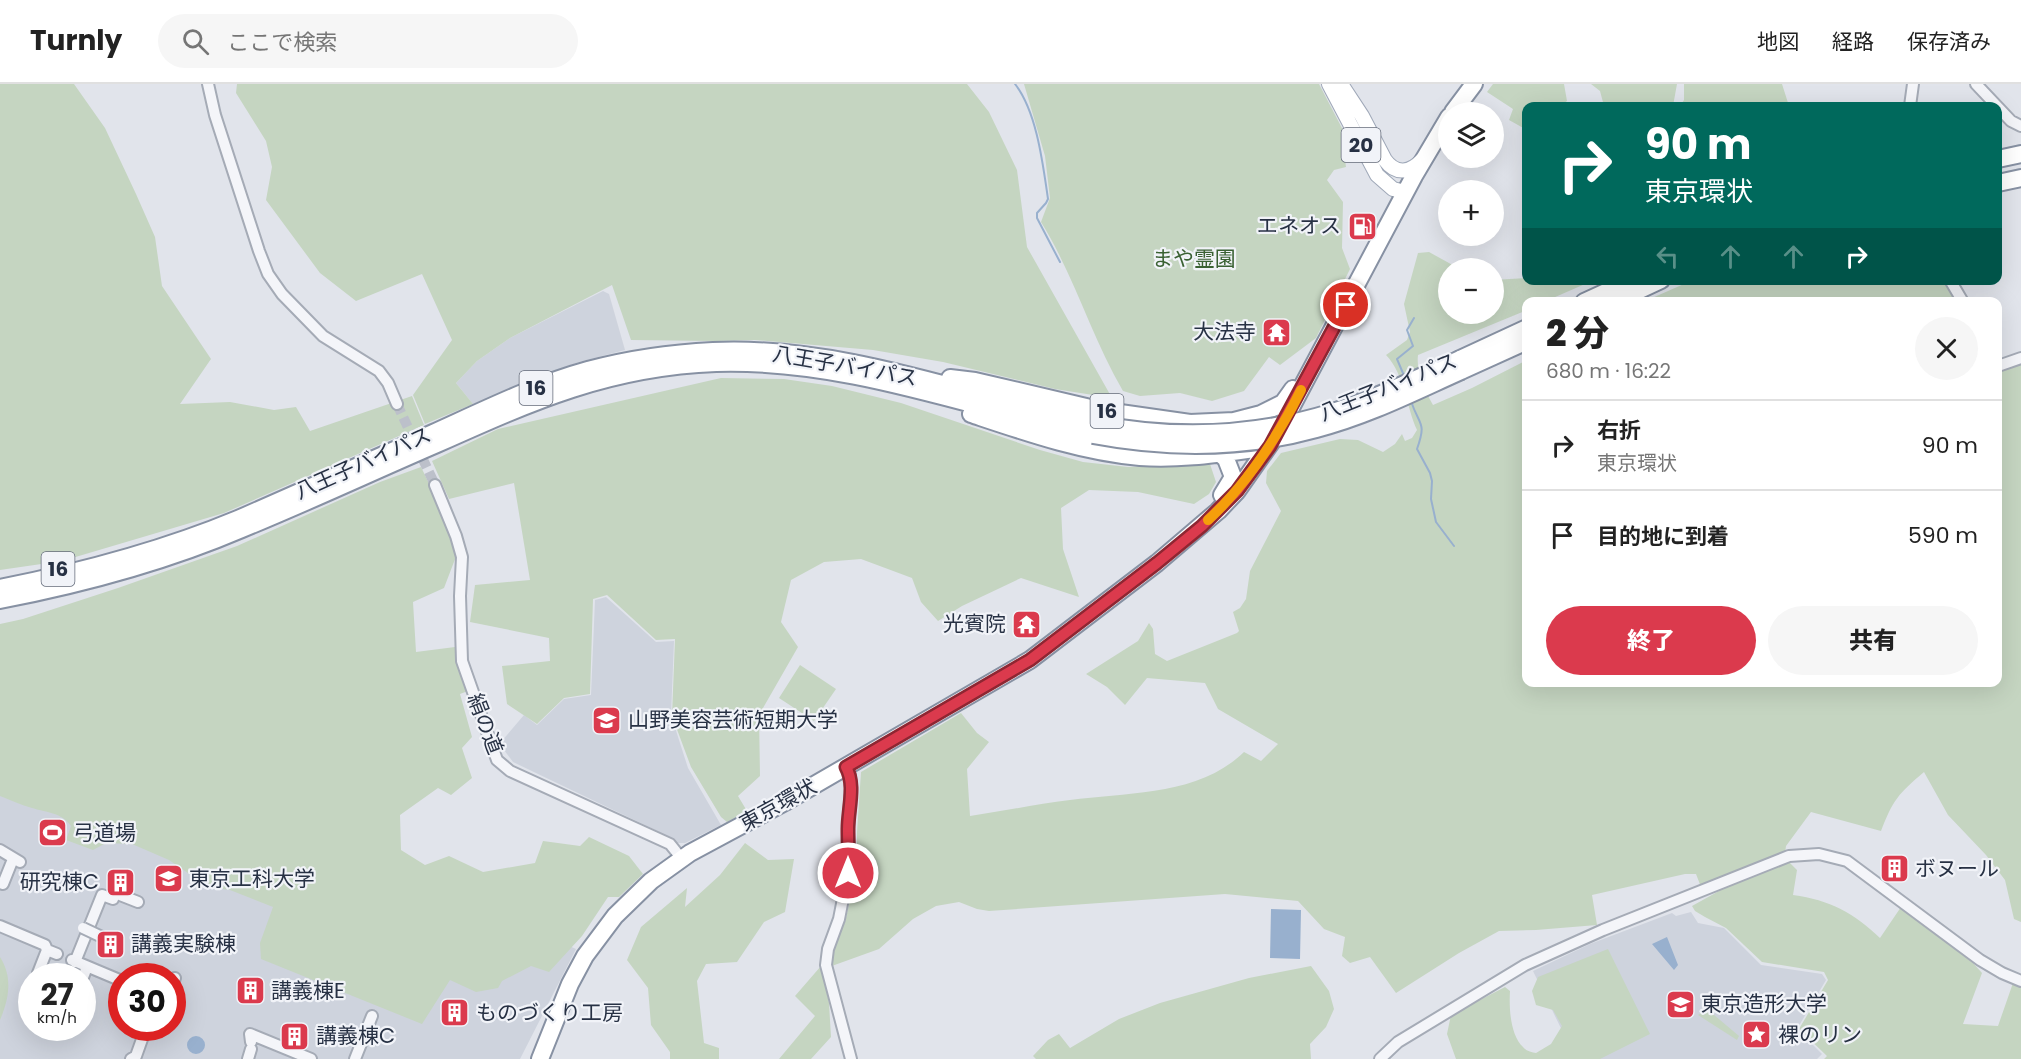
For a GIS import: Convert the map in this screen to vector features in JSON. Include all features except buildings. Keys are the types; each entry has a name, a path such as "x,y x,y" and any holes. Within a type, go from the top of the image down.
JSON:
{"highway":[{"path":"1460,102 1474,84"},
{"name":"16","path":"1405,192 1438,135"},
{"path":"2002,168 2014,158"},
{"path":"2002,182 2021,178"},
{"path":"2002,193 2021,190"},
{"name":"東京環状","path":"540,1059 570,984 597,938 630,899 682,858 846,767 1030,660 1157,563 1202,526 1237,491 1274,440 1405,192"},
{"path":"1595,297 1621,285"},
{"path":"1625,297 1650,285"},
{"name":"八王子バイパス","path":"1460,365 1522,331"},
{"name":"八王子バイパス","path":"0,600 148,564 208,543 520,407 590,382 653,369 726,363 791,365 873,379 1095,429 1199,434 1256,429 1313,418 1522,343"},
{"name":"八王子バイパス","path":"0,588 116,561 179,541 235,520 552,382 611,364 675,354 755,351 833,359 890,371 1095,429"},
{"name":"16","path":"890,371 975,381 1086,407 1173,422 1204,423 1244,419 1277,407 1310,373"},
{"name":"16","path":"873,379 1003,425 1090,449 1142,457 1219,453 1274,440"},
{"path":"1244,419 1261,420 1269,424 1274,440"},
{"name":"16","path":"1202,526 1233,477 1226,459 1219,453"},
{"name":"16","path":"0,579 116,561"},
{"name":"16","path":"0,608 68,585"}],"main road":[{"name":"20","path":"1329,84 1377,175 1393,189 1405,192"},
{"name":"20","path":"1340,84 1383,170 1405,192"},
{"name":"20","path":"1340,84 1356,106 1385,160 1392,168 1399,171 1408,170 1422,160"}],"street":[{"path":"208,84 215,115 268,274 282,294 323,336 379,371 388,383 397,404"},
{"path":"1911,102 1913,84"},
{"path":"1976,84 1993,102"},
{"path":"2002,111 2011,121 2021,126"},
{"path":"2002,365 2021,358"},
{"name":"絹の道","path":"435,485 462,557 460,596 462,661 497,760 510,771 670,844 682,858"},
{"path":"846,767 850,776 851,788 848,873 839,919 825,965 851,1059"},
{"path":"0,850 8,852 14,865 3,884 0,883"},
{"path":"1380,1059 1398,1042 1525,965 1603,930 1789,856 1819,854 1847,861 1980,960 2021,981"},
{"path":"78,963 74,961 102,895 112,899 114,892 138,902"},
{"path":"0,926 45,945 52,952 45,963"},
{"path":"83,928 102,936"},
{"path":"355,1059 372,1016"},
{"path":"250,1050 250,1034 311,1059"},
{"path":"131,1059 136,1056 141,1041"}],"shaded area":[{"path":"603,291 609,294 625,350 542,375 473,404 456,383 477,361 510,338"},
{"name":"山野美容芸術短期大学","path":"606,597 656,642 674,641 671,715 688,768 721,825 685,843 677,843 672,838 513,762 501,742 524,715 537,725 564,699 591,695 595,600"},
{"name":"東京工科大学","path":"0,687 319,813 494,912 576,949 520,1059 0,1059"},
{"name":"東京造形大学","path":"1691,912 1698,923 1724,928 1761,965 1822,974 1826,980 1797,1029 1822,1054 1817,1059 1576,1059 1533,971 1590,944 1672,913 1676,916"}],"green space":[{"path":"0,84 74,84 105,128 155,237 162,286 211,359 180,404 230,402 274,410 296,407 310,431 412,396 424,425 224,513 62,561 0,570"},
{"path":"237,84 967,84 989,112 1017,170 1027,247 1112,398 1055,389 943,362 873,350 755,340 631,340 612,285 510,338 477,361 456,383 473,404 425,424 413,395 452,340 422,274 356,301 320,273 266,200 272,167 266,141 236,93"},
{"name":"まや霊園","path":"1024,84 1319,84 1344,132 1342,138 1346,167 1334,170 1327,180 1343,202 1342,248 1350,269 1316,338 1280,365 1269,357 1244,391 1212,401 1180,393 1140,396 1123,391 1101,349 1053,242 1041,222 1050,198 1045,156"},
{"path":"1493,84 1564,84 1567,101 1522,102 1522,127 1509,120 1513,109 1487,92"},
{"path":"1591,84 1677,84 1674,102 1603,102 1600,91"},
{"path":"1684,84 1782,84 1788,102 1683,102"},
{"path":"1429,252 1440,258 1438,258 1438,324 1493,324 1418,355 1421,380 1433,405 1522,363 1522,687 2002,687 2002,368 2021,363 2021,922 2014,919 2005,880 1986,855 1948,815 1924,772 1897,798 1881,831 1811,812 1786,846 1785,853 1701,887 1696,874 1685,874 1592,895 1597,925 1499,931 1396,993 1370,957 1350,963 1342,956 1345,937 1324,929 1298,901 1225,894 989,911 959,902 936,906 913,919 879,949 829,967 834,943 845,922 857,870 861,772 961,713 977,733 989,742 967,769 970,816 1058,802 1162,790 1206,777 1226,766 1244,752 1261,761 1278,744 1218,709 1205,683 1147,678 1125,705 1107,687 1086,674 1138,641 1149,623 1153,629 1155,654 1167,661 1239,631 1233,612 1240,608 1246,599 1250,571 1281,511 1266,483 1267,471 1281,453 1340,439 1358,440 1383,452 1395,444 1402,434 1405,441 1412,438 1417,430 1401,381 1386,355 1407,340 1410,332 1404,304 1418,253"},
{"path":"1522,278 1522,285 1583,285 1555,297 1522,297 1522,312 1504,319 1504,279"},
{"path":"1682,285 1948,285 1956,297 1654,297"},
{"path":"721,378 784,379 832,386 901,403 1040,450 1083,462 1128,467 1210,464 1216,482 1209,494 1194,504 1138,492 1089,490 1061,508 1063,549 1079,597 1021,578 962,606 938,621 921,602 912,578 861,559 824,562 791,580 781,622 798,647 759,715 760,776 738,796 747,811 727,822 721,817 691,767 672,716 675,639 656,640 607,595 593,599 590,694 564,698 537,724 507,704 502,666 550,661 549,638 470,622 475,585 530,580 514,483 449,499 432,461 498,429"},
{"path":"421,467 446,518 457,554 444,588 413,602 416,652 455,647 468,691 460,694 472,737 462,748 472,778 451,795 438,788 400,815 401,850 425,865 449,856 483,872 535,863 543,841 580,846 589,837 629,856 643,874 619,897 608,897 582,936 549,972 531,966 502,981 498,988 476,992 450,980 422,1024 261,959 260,943 273,907 230,890 201,882 169,860 132,844 106,843 93,850 66,840 71,826 63,818 0,796 0,624 23,619 118,588 237,546 380,482"},
{"path":"800,665 836,689 814,721 779,698"},
{"name":"弓道場","path":"43,821 67,830 62,843 38,834"},
{"path":"745,843 768,860 794,859 785,912 764,922 737,962 706,964 697,981 704,1043 719,1048 719,1059 670,1059 670,1052 651,1025 648,988 627,960 641,927 687,888 685,907 720,875"},
{"path":"1787,860 1797,870 1793,895 1819,900 1841,909 1861,921 1880,938 1901,907 1973,963 1982,973 1963,1024 1998,1026 2013,983 2021,986 2021,1059 1824,1059 1827,1056 1799,1029 1828,980 1824,972 1762,962 1726,928 1695,911 1692,906 1719,891 1721,886"},
{"path":"1608,949 1650,1034 1600,1059 1456,1059 1447,1034 1451,1015 1505,987 1510,991 1511,1020 1519,1042 1529,1051 1536,1053 1551,1044 1562,1026 1553,1010 1536,1005 1532,991 1538,977"},
{"path":"0,957 7,972 8,988 6,1004 0,1020"},
{"path":"821,966 829,1003 831,1037 811,1059 779,1059 815,1016 795,996"},
{"path":"1311,966 1329,991 1334,1009 1326,1027 1310,1044 1311,1059 1036,1059 1033,1056 1048,1040 1059,1034 1070,1048 1119,1019 1160,1003 1249,978"},
{"path":"1707,1009 1739,1036 1737,1040 1698,1015"}],"water":[{"path":"1271,909 1301,910 1300,959 1270,958"},
{"path":"1667,937 1678,965 1674,970 1652,944"},
{"path":"192,1036 200,1036 205,1041 203,1052 192,1054 187,1049 187,1041"}],"waterway":[{"path":"1015,84 1029,109 1044,171 1048,199 1037,213 1037,218 1060,262"},
{"path":"1405,378 1397,359 1413,346 1407,330 1414,318"},
{"path":"1411,401 1422,428 1417,449 1430,473 1431,499 1436,522 1454,546"}],"tunnel":[{"path":"397,404 435,485"}],"slow traffic":[{"path":"1208,520 1237,491 1262,458 1301,390"}],"place":[{"name":"エネオス","path":"1362,226"},
{"name":"大法寺","path":"1277,332"},
{"name":"光賓院","path":"1027,624"},
{"name":"山野美容芸術短期大学","path":"607,720"},
{"name":"弓道場","path":"52,833"},
{"name":"ボヌール","path":"1894,869"},
{"name":"東京工科大学","path":"168,879"},
{"name":"研究棟C","path":"120,882"},
{"name":"講義実験棟","path":"110,944"},
{"name":"講義棟E","path":"250,991"},
{"name":"東京造形大学","path":"1680,1004"},
{"name":"ものづくり工房","path":"455,1013"},
{"name":"裸のリン","path":"1757,1035"},
{"name":"講義棟C","path":"295,1036"}],"route":[{"path":"848,873 851,788 850,776 846,767 1030,660 1202,526 1237,491 1270,446 1346,305"}]}
